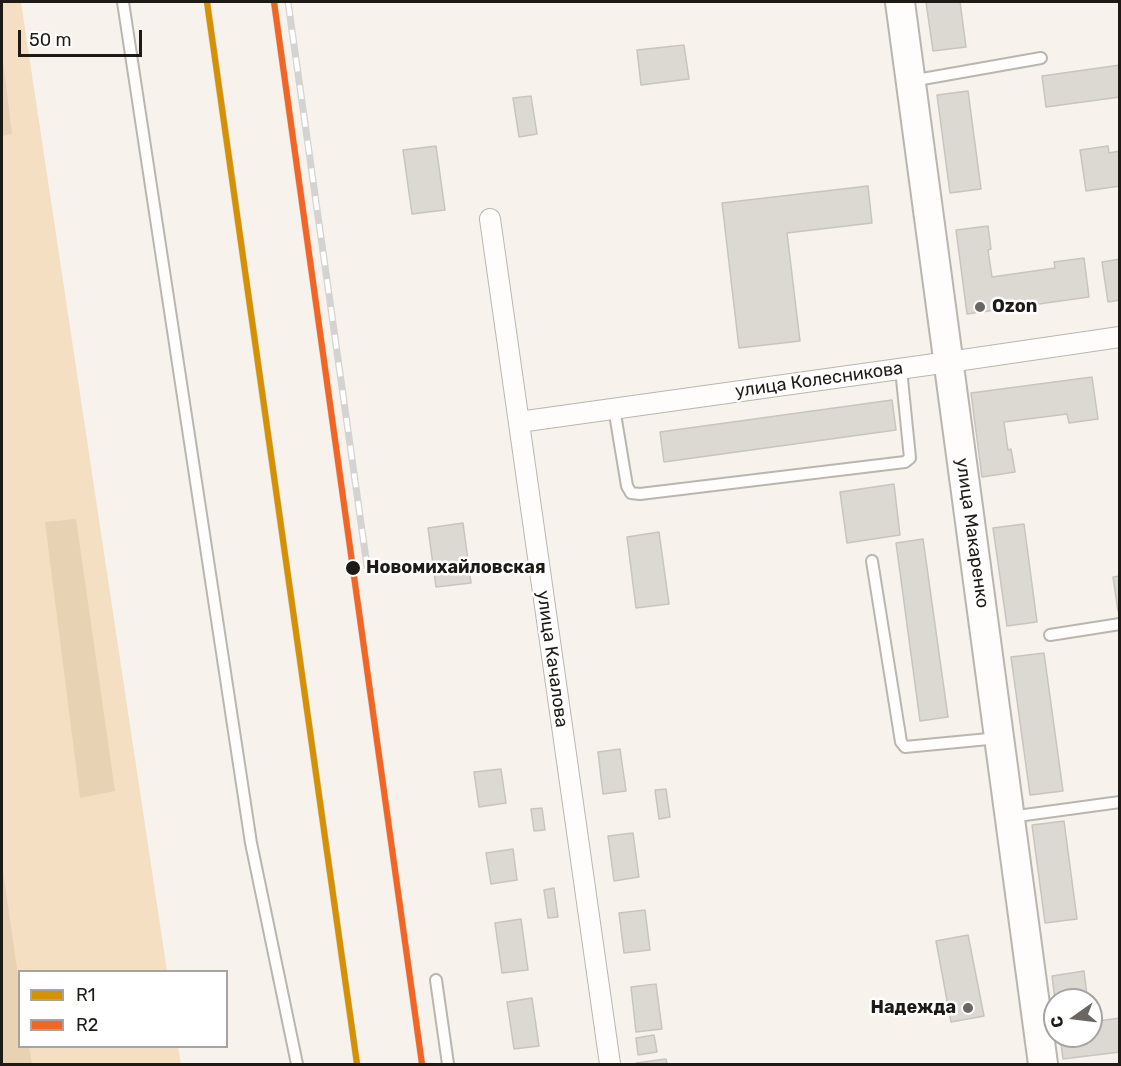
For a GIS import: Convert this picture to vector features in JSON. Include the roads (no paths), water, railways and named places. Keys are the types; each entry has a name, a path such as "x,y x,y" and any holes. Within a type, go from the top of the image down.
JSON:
{"main road":[{"name":"улица Макаренко","path":"900,2 1043,1065"}],"street":[{"name":"улица Качалова","path":"490,219 610,1065"},
{"name":"улица Колесникова","path":"519,422 949,363 1119,337"}],"lane":[{"path":"123,2 251,843 297,1065"},
{"path":"911,81 1041,58"},
{"path":"614,408 627,486 631,493 640,494 905,462 910,458 901,369"},
{"path":"872,561 901,742 905,747 999,738"},
{"path":"1050,635 1119,624"},
{"path":"1010,817 1119,802"},
{"path":"436,980 448,1065"}],"railway":[{"path":"207,2 357,1064"},
{"path":"274,2 422,1064"},
{"path":"288,2 367,566"}],"place":[{"name":"Ozon","path":"980,307"},
{"name":"Новомихайловская","path":"353,568"},
{"name":"Надежда","path":"968,1008"}]}
